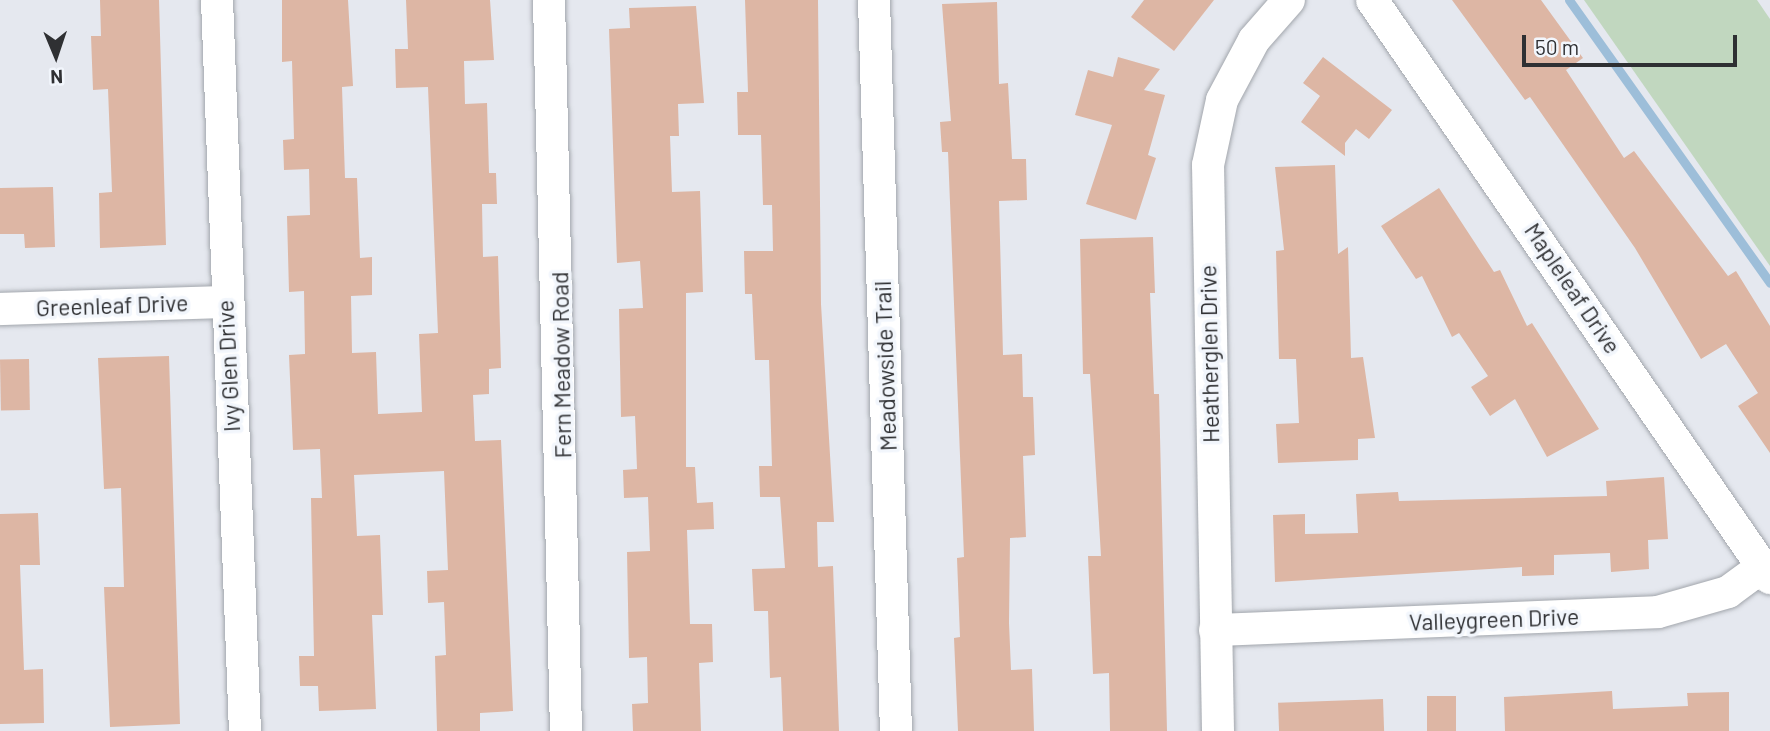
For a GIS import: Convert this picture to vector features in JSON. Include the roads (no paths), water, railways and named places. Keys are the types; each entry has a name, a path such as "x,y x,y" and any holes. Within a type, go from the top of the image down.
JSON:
{"street":[{"name":"Ivy Glen Drive","path":"217,0 224,302 245,731"},
{"name":"Fern Meadow Road","path":"549,0 566,731"},
{"name":"Meadowside Trail","path":"874,0 896,731"},
{"name":"Heatherglen Drive","path":"1218,731 1208,166 1222,100 1254,40 1289,0"},
{"name":"Mapleleaf Drive","path":"1372,0 1766,573"},
{"name":"Greenleaf Drive","path":"0,309 224,302"},
{"name":"Valleygreen Drive","path":"1216,630 1658,612 1728,592 1766,573"}],"waterway":[{"path":"1569,0 1770,283"}]}
